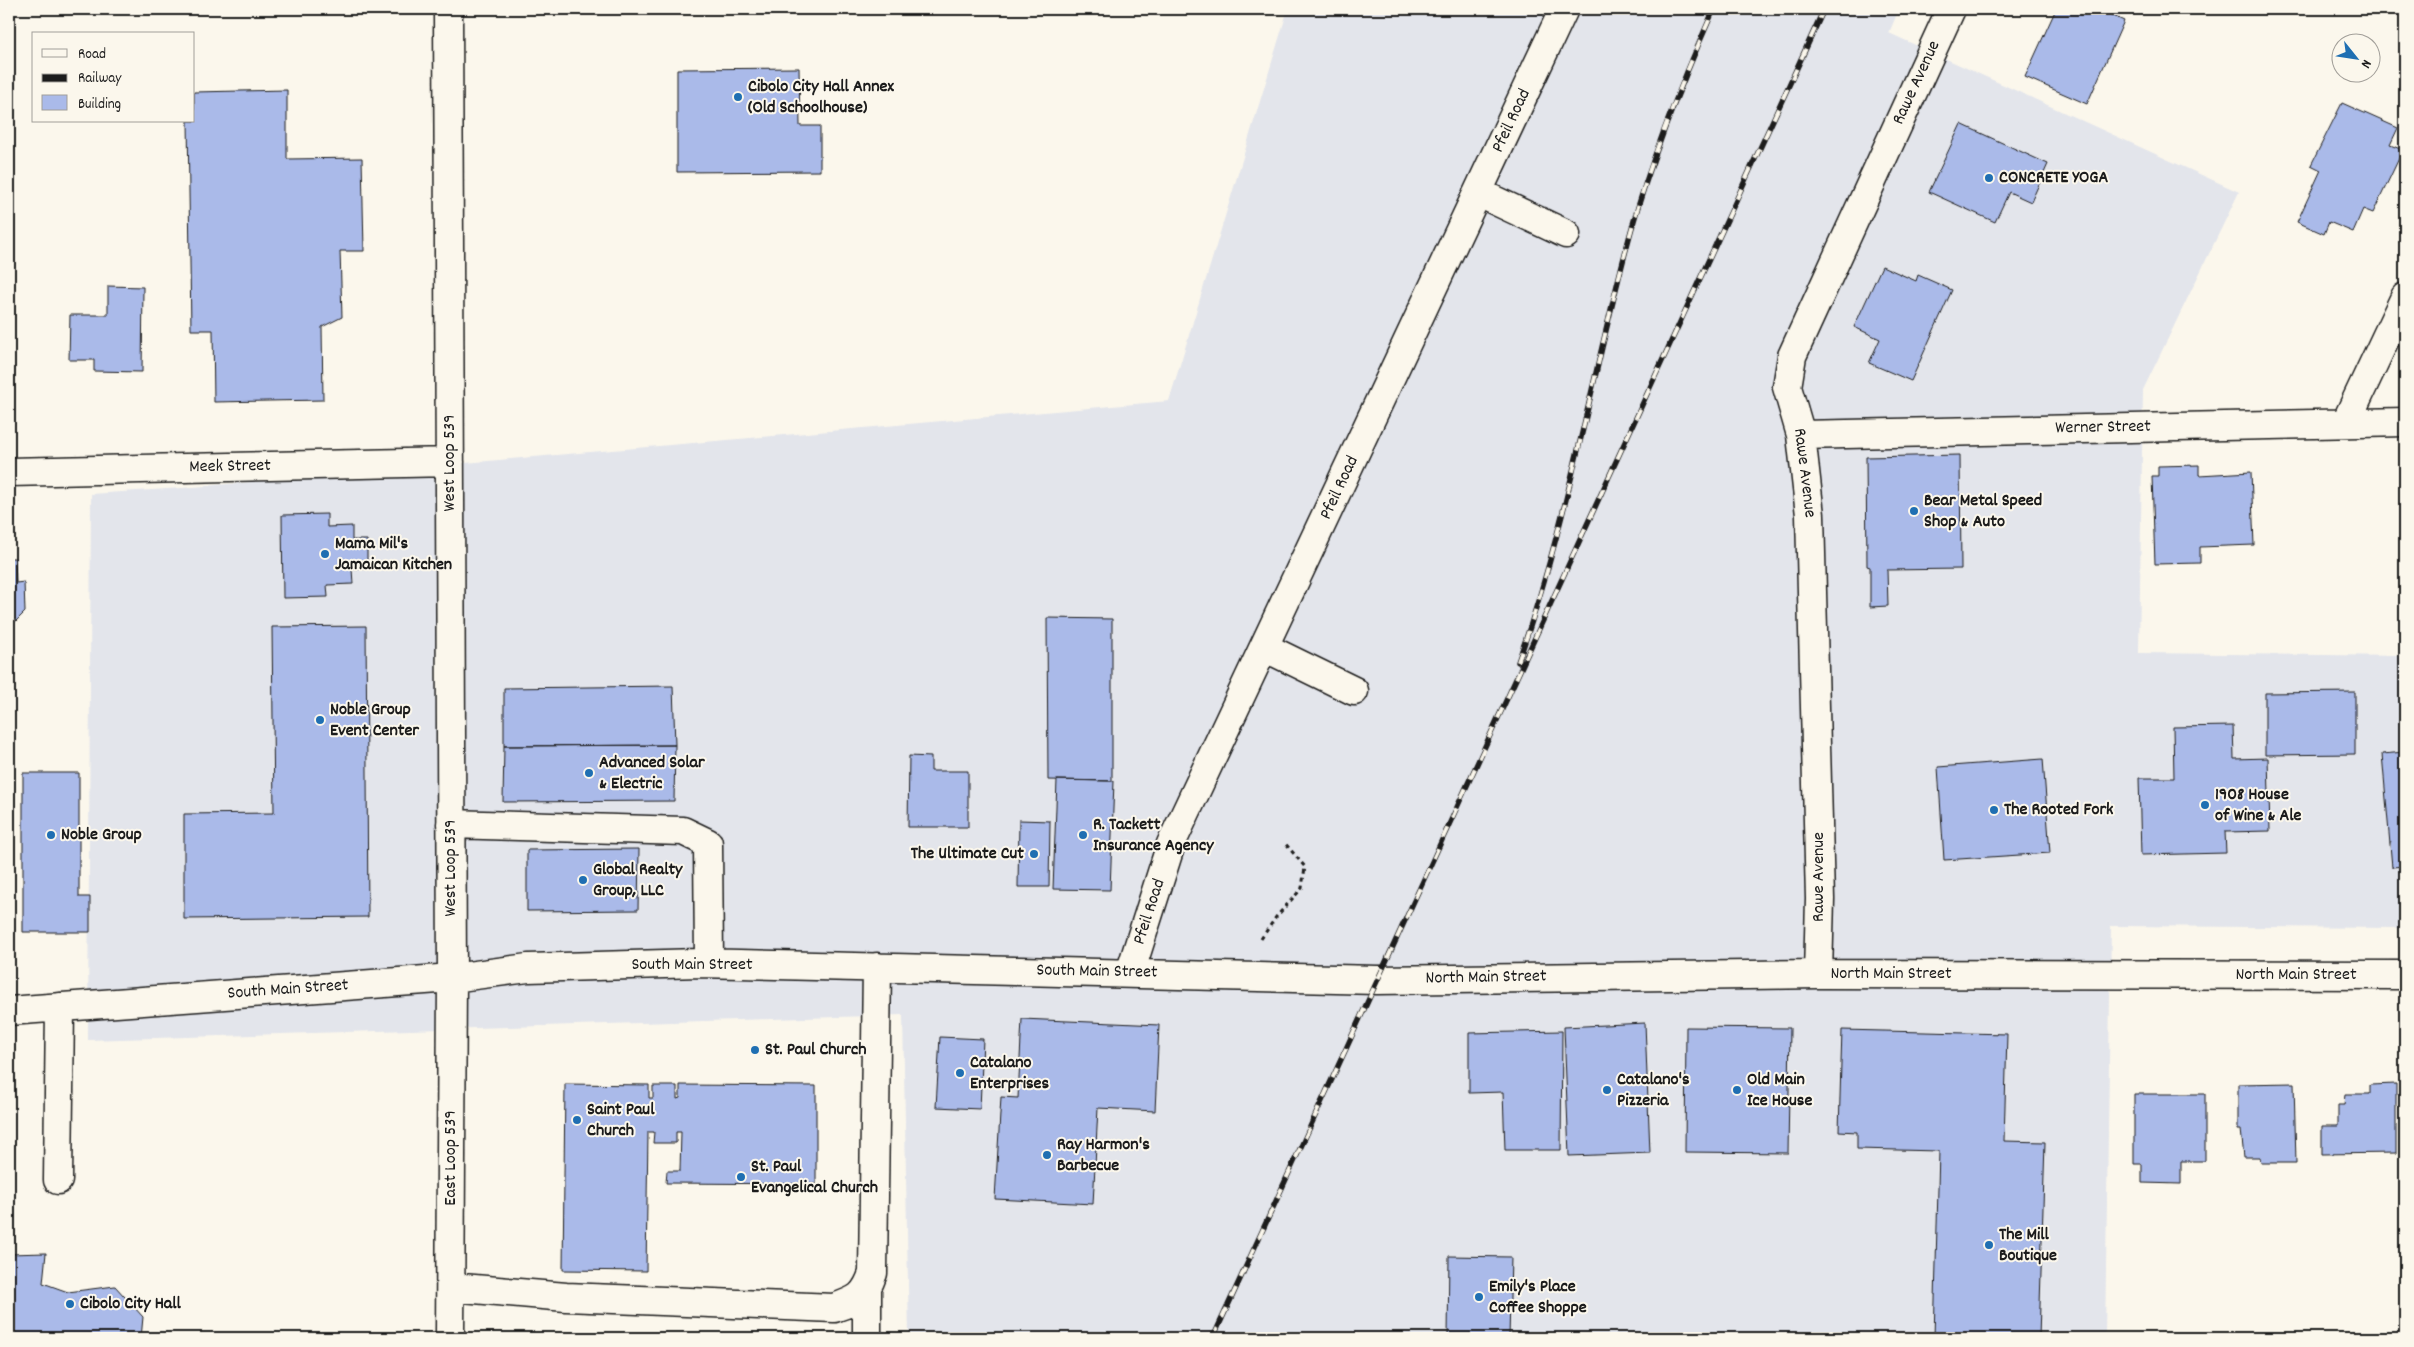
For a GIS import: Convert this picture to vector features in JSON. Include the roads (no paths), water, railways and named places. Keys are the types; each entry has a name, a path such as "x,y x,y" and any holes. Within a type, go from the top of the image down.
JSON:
{"street":[{"name":"West Loop 539","path":"448,9 452,978"},
{"name":"Pfeil Road","path":"1130,973 1171,844 1479,194 1564,9"},
{"name":"Rawe Avenue","path":"1818,974 1820,899 1810,514 1802,435 1787,387 1792,356 1951,9"},
{"path":"1479,194 1566,234"},
{"path":"2346,422 2405,297"},
{"name":"Werner Street","path":"1802,435 2405,422"},
{"name":"Meek Street","path":"9,472 450,462"},
{"path":"1264,648 1354,691"},
{"path":"451,824 683,831 708,842 709,964"},
{"name":"South Main Street","path":"9,1011 452,978 528,968 709,964 1377,980"},
{"path":"867,1338 867,1290 873,1273 877,967"},
{"name":"North Main Street","path":"1377,980 1818,974 2405,975"},
{"name":"East Loop 539","path":"450,1338 452,978"},
{"path":"58,1180 60,1007"},
{"path":"451,1287 566,1297 834,1308 854,1301 867,1290"}],"railway":[{"path":"1518,662 1551,556 1579,448 1617,285 1639,203 1668,118 1714,9"},
{"path":"1213,1338 1824,9"}],"place":[{"name":"Cibolo City Hall Annex (Old Schoolhouse)","path":"738,97"},
{"name":"CONCRETE YOGA","path":"1989,178"},
{"name":"Bear Metal Speed Shop & Auto","path":"1914,511"},
{"name":"Mama Mil's Jamaican Kitchen","path":"325,554"},
{"name":"Noble Group Event Center","path":"320,720"},
{"name":"Advanced Solar & Electric","path":"589,773"},
{"name":"1908 House of Wine & Ale","path":"2205,805"},
{"name":"The Rooted Fork","path":"1994,810"},
{"name":"Noble Group","path":"51,835"},
{"name":"R. Tackett Insurance Agency","path":"1083,835"},
{"name":"The Ultimate Cut","path":"1034,854"},
{"name":"Global Realty Group, LLC","path":"583,880"},
{"name":"St. Paul Church","path":"755,1050"},
{"name":"Catalano Enterprises","path":"960,1073"},
{"name":"Catalano's Pizzeria","path":"1607,1090"},
{"name":"Old Main Ice House","path":"1737,1090"},
{"name":"Saint Paul Church","path":"577,1120"},
{"name":"Ray Harmon's Barbecue","path":"1047,1155"},
{"name":"St. Paul Evangelical Church","path":"741,1177"},
{"name":"The Mill Boutique","path":"1989,1245"},
{"name":"Emily's Place Coffee Shoppe","path":"1479,1297"},
{"name":"Cibolo City Hall","path":"70,1304"}]}
